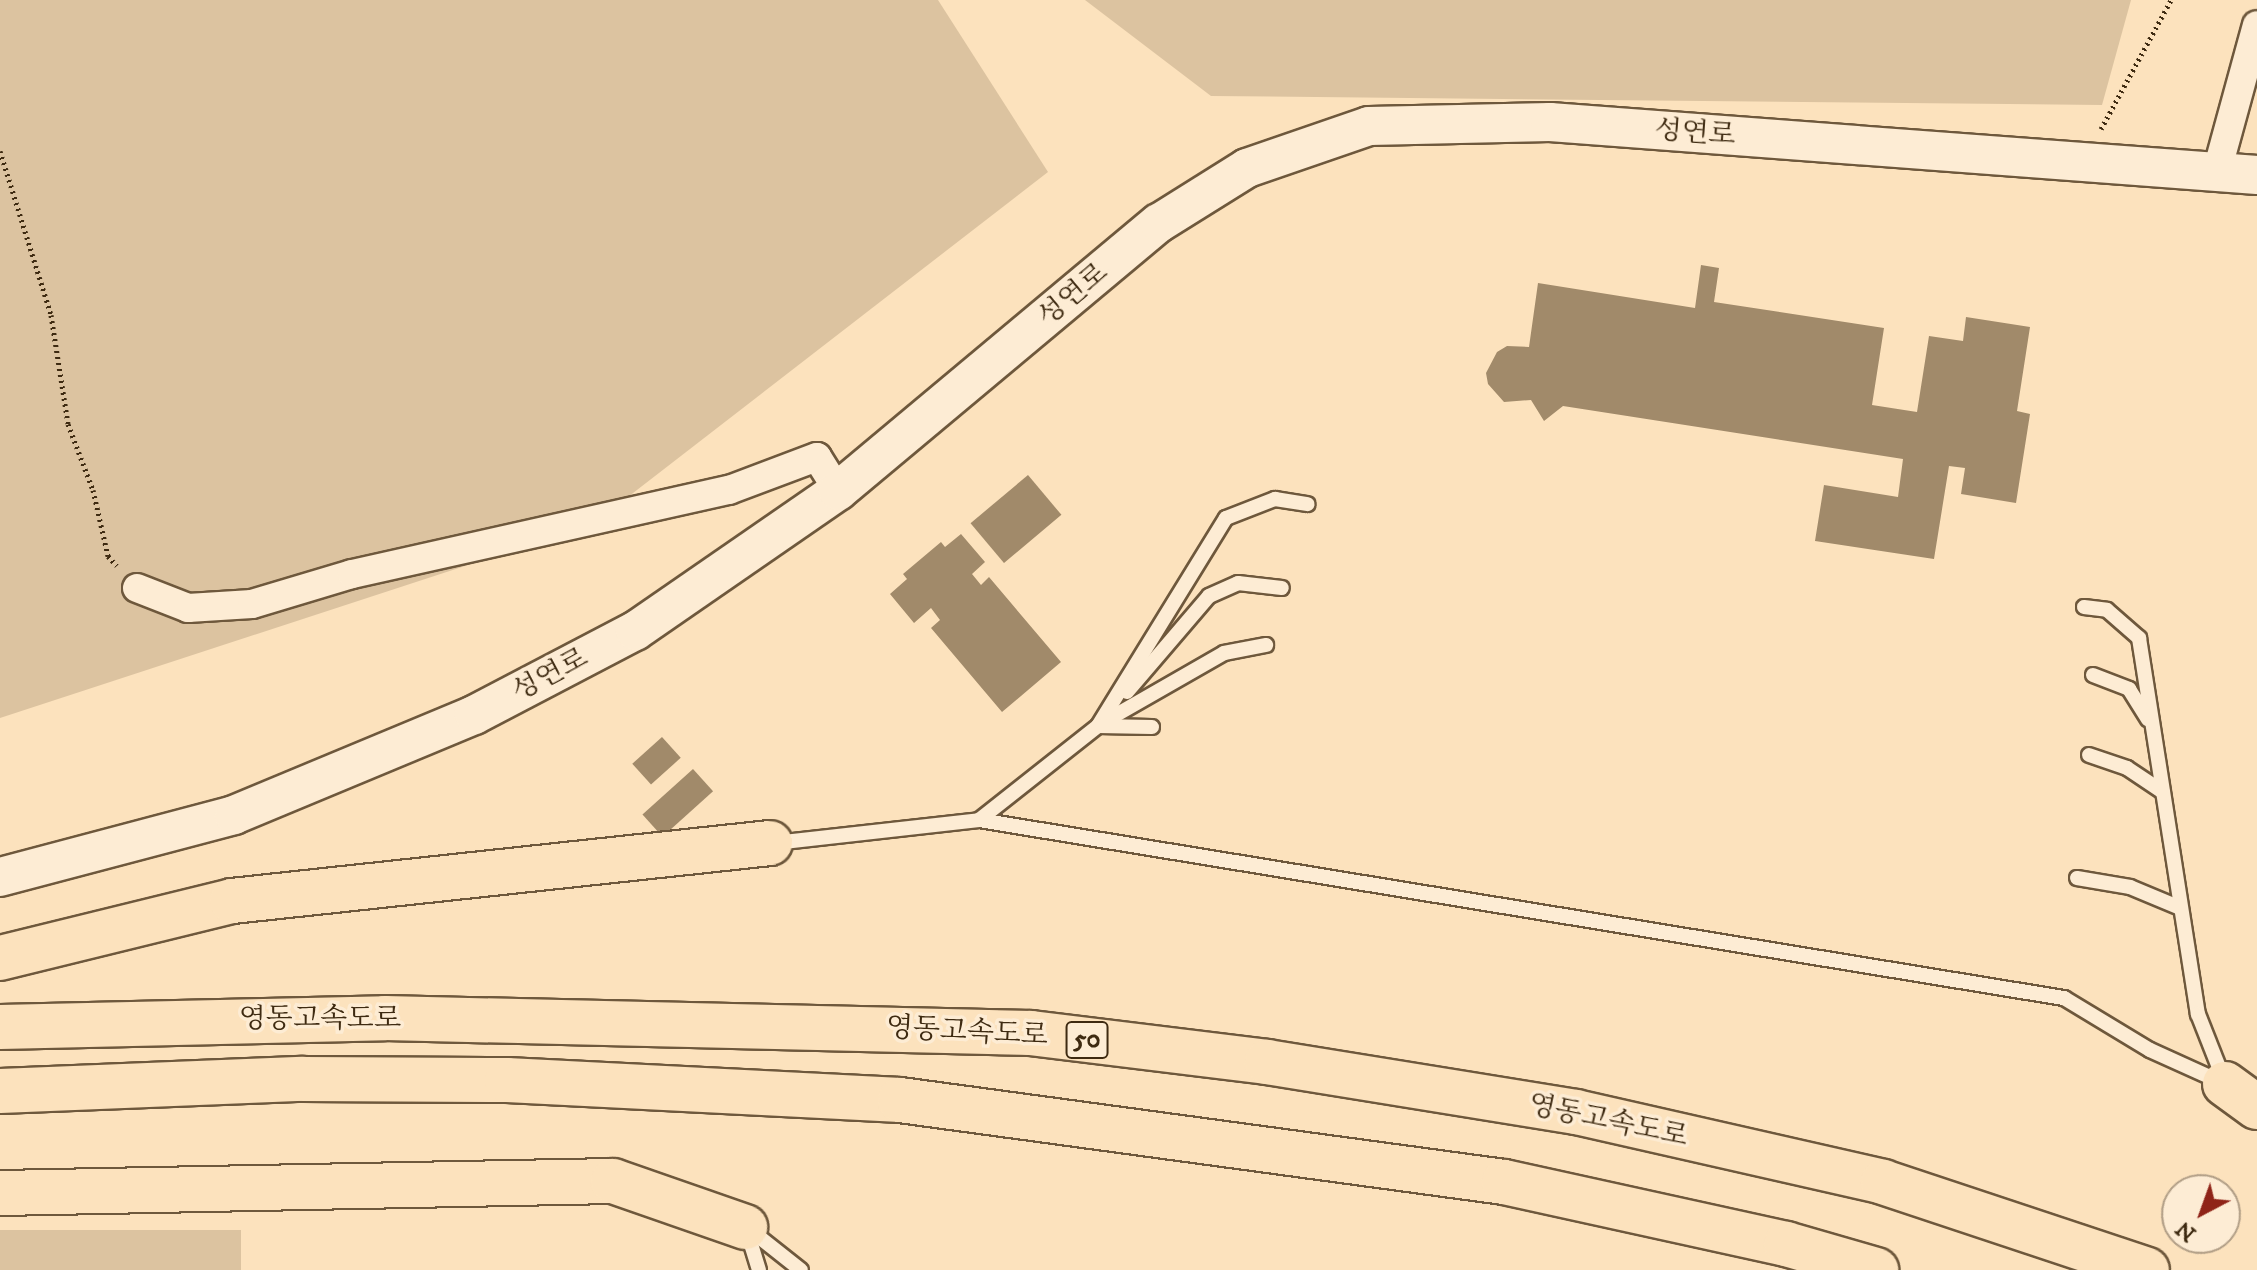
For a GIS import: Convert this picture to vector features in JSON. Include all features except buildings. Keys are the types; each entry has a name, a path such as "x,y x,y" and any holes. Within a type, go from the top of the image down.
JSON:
{"highway":[{"path":"0,958 232,901 770,843"},
{"name":"영동고속도로","path":"0,1027 400,1018 1031,1033 1267,1062 1576,1112 1883,1182 2147,1270"},
{"path":"0,1091 288,1079 507,1080 900,1100 1504,1182 1786,1244 1876,1270"},
{"path":"0,1193 613,1181 745,1227"}],"main road":[{"name":"성연로","path":"0,877 234,815 474,715 635,631 838,491 1159,223 1247,168 1369,126 1550,122 2257,175"}],"street":[{"path":"2217,171 2257,25"},
{"path":"137,588 188,608 252,604 352,574 729,490 817,457 838,491"}],"lane":[{"path":"1098,726 1226,518 1275,499 1308,504"},
{"path":"1098,726 1209,596 1238,583 1282,588"},
{"path":"2084,607 2107,610 2139,638 2178,907 2198,1014 2241,1095"},
{"path":"979,820 1098,726 1224,653 1266,645"},
{"path":"2093,675 2129,689 2153,726"},
{"path":"1098,726 1152,727"},
{"path":"2089,755 2127,768 2163,792"},
{"path":"770,843 979,820 2064,998 2150,1050 2241,1095"},
{"path":"2077,878 2130,887 2178,907"},
{"path":"745,1227 759,1270"},
{"path":"745,1227 801,1270"}],"path":[{"path":"2082,161 2171,0"},
{"path":"0,151 51,315 68,424 93,490 108,556 137,588"}],"shaded area":[{"path":"0,0 938,0 1048,172 593,524 0,718"},
{"path":"1085,0 2131,0 2102,105 1211,96"},
{"path":"0,1230 241,1230 241,1270 0,1270"}]}
